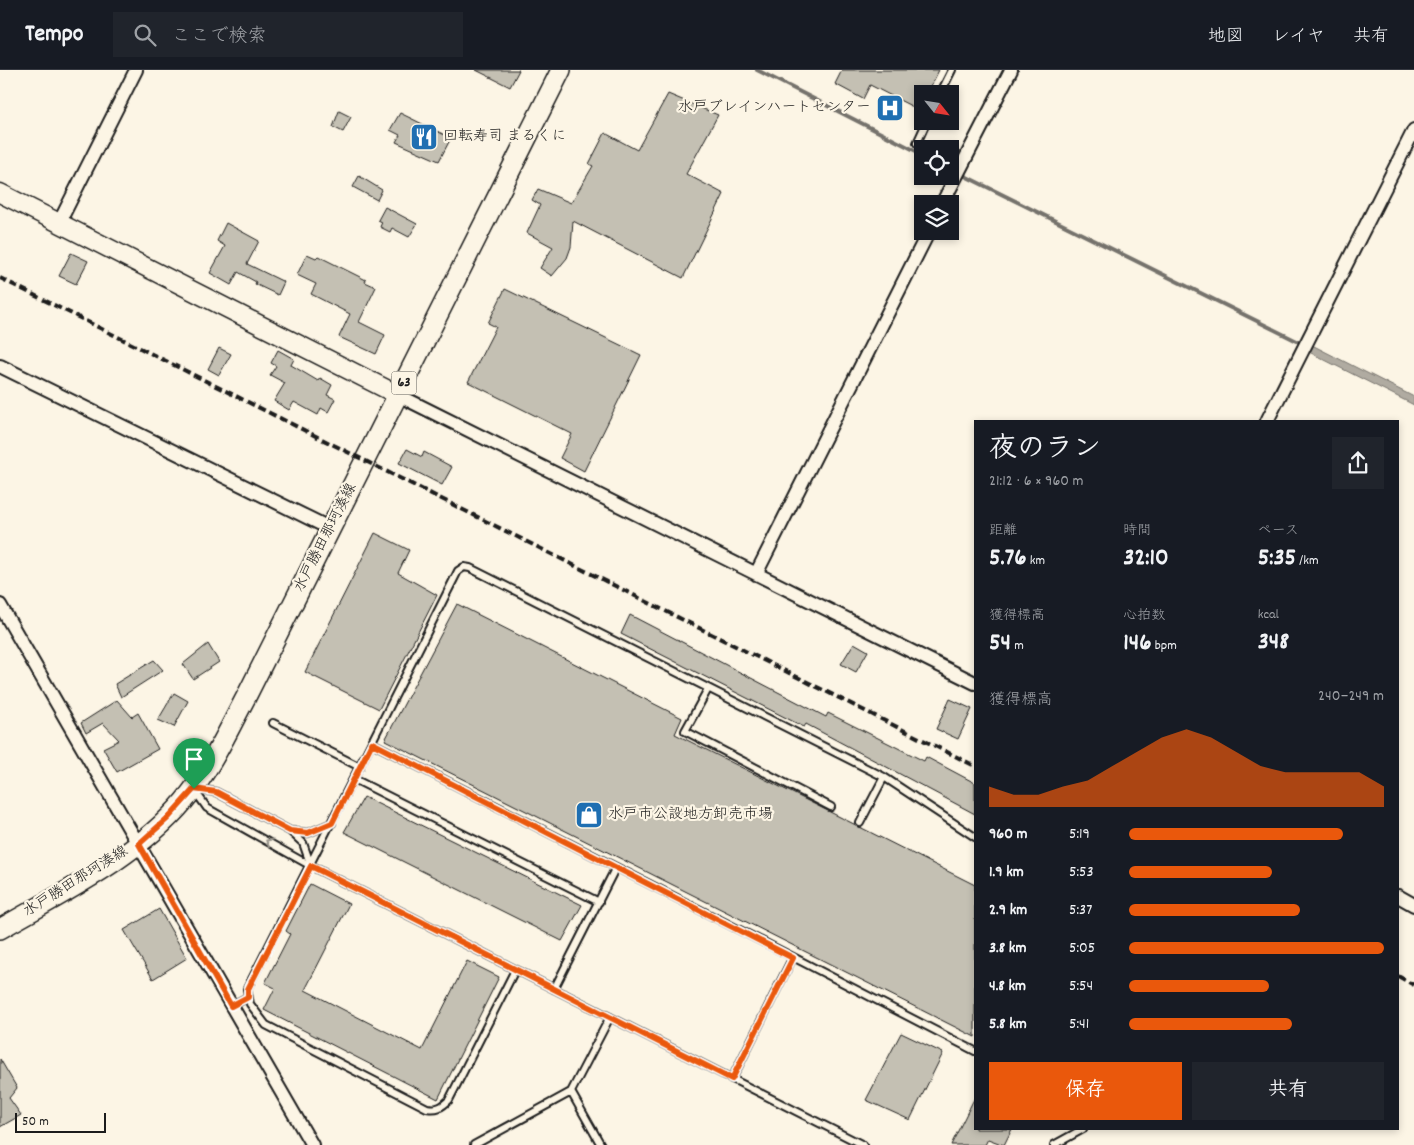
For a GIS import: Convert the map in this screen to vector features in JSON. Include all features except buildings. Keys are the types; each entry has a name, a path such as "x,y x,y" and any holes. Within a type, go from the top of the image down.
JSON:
{"main road":[{"name":"水戸勝田那珂湊線","path":"0,929 139,844 168,818 194,789 228,732 561,70"}],"street":[{"path":"59,223 136,70"},
{"path":"947,195 1011,70"},
{"path":"1268,420 1414,130"},
{"path":"0,193 398,395 974,683"},
{"path":"756,574 924,240"},
{"path":"0,366 330,530"},
{"path":"0,605 312,1145"},
{"path":"1399,897 1414,905"}],"lane":[{"path":"944,85 952,70"},
{"path":"515,970 449,1100 443,1106 434,1109 428,1108 266,1026 248,997 248,989 458,571 464,568 470,568 884,777 974,836"},
{"path":"708,689 684,731 831,807"},
{"path":"273,723 360,767"},
{"path":"372,743 974,1050"},
{"path":"860,823 884,777"},
{"path":"354,779 599,902"},
{"path":"194,789 216,792 290,831 303,843 311,866"},
{"path":"194,789 207,808 311,866 863,1145"},
{"path":"290,831 308,833 332,823"},
{"path":"554,989 616,867"},
{"path":"732,1079 793,958"},
{"path":"231,1006 248,997"},
{"path":"474,1145 571,1092 610,1018"},
{"path":"571,1092 601,1145"},
{"path":"1054,1145 1081,1130"}],"shaded area":[{"path":"1310,344 1414,397 1414,405 1307,351"}],"waterway":[{"path":"757,70 914,150"},
{"path":"963,175 1301,343"}],"railway":[{"path":"0,278 974,765"},
{"path":"1399,977 1414,985"}],"place":[{"name":"水戸ブレインハートセンター","path":"890,108"},
{"name":"回転寿司 まるくに","path":"424,137"},
{"name":"水戸市公設地方卸売市場","path":"589,815"}],"route":[{"path":"372,743 793,958 732,1079 311,866 248,989 248,997 231,1006 139,844 184,802 194,789 216,792 290,831 308,833 332,823 372,743"}]}
